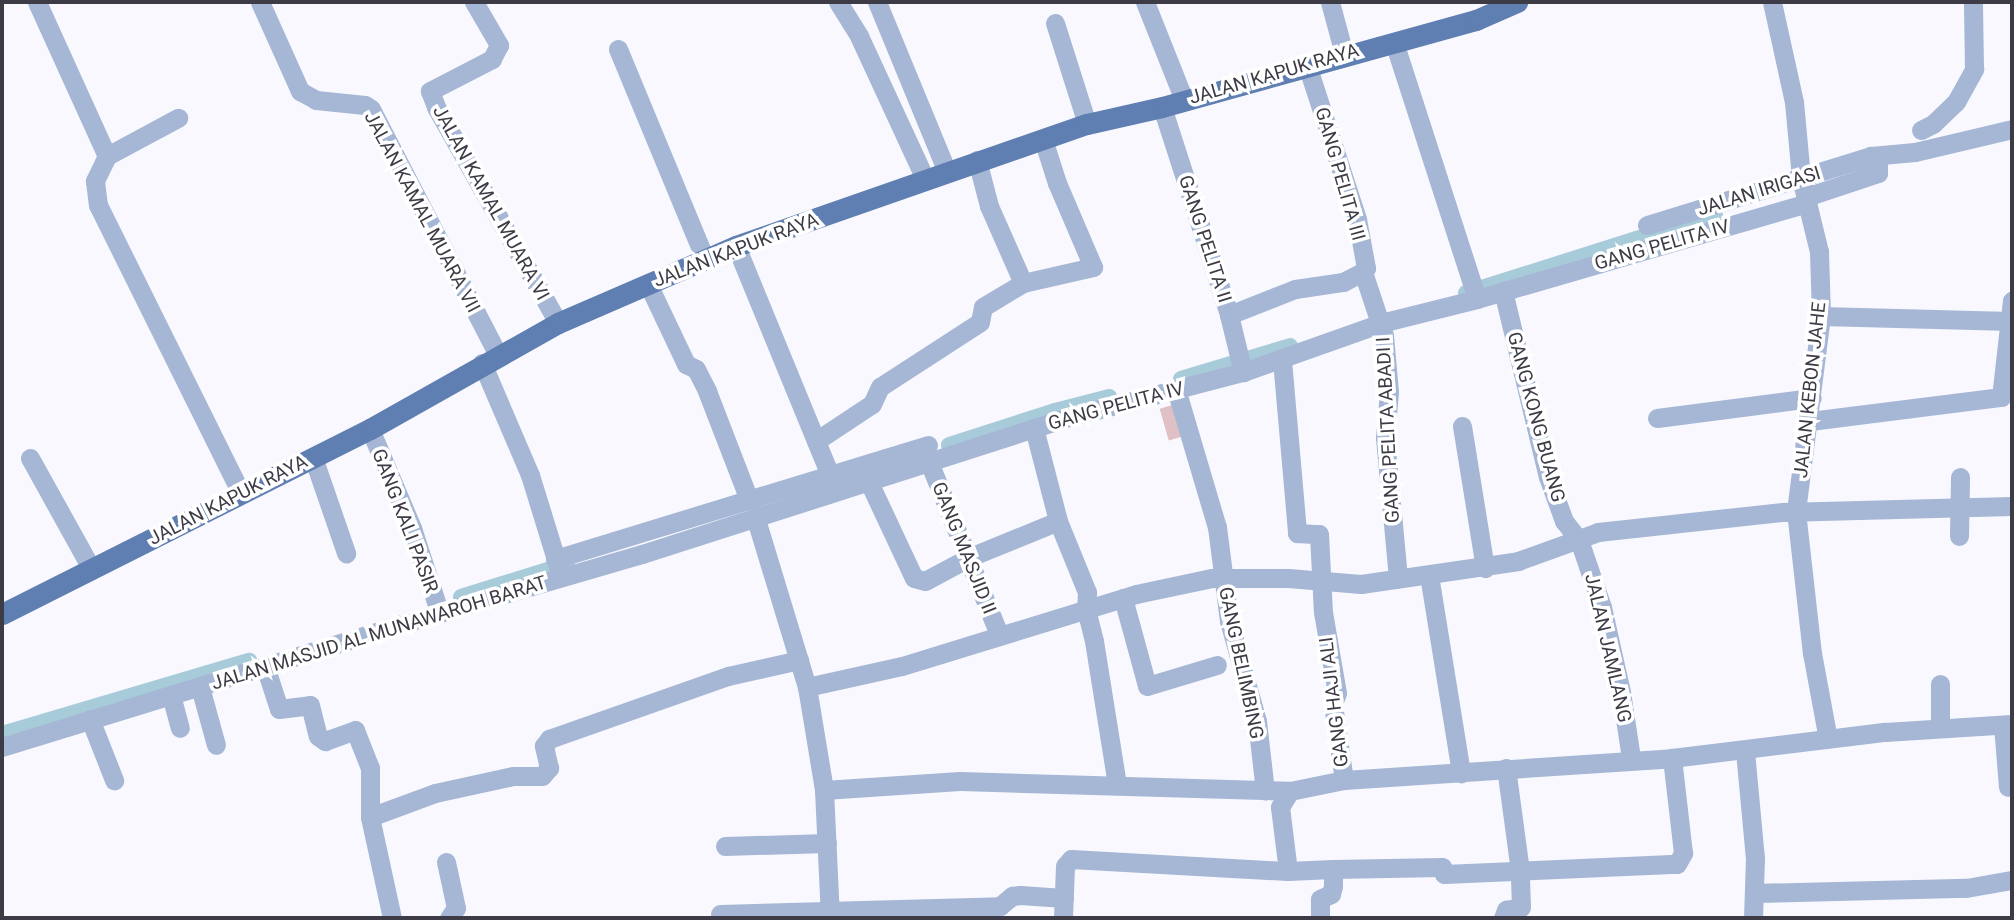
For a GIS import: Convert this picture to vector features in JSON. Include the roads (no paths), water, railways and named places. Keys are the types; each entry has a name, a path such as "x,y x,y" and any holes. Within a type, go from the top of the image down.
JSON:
{"main road":[{"name":"JALAN KAPUK RAYA","path":"2,614 370,429 558,323 736,246 977,160 1087,124 1171,104 1344,54 1476,20 1517,2"}],"street":[{"path":"37,2 107,156"},
{"name":"JALAN KAMAL MUARA VII","path":"260,2 294,83 300,91 316,100 365,105 371,109 490,359"},
{"name":"JALAN KAMAL MUARA VI","path":"474,2 499,45 496,52 492,59 430,91 436,107 558,323"},
{"path":"838,2 859,36 925,180"},
{"path":"877,2 947,172"},
{"path":"1145,2 1171,104 1217,250"},
{"path":"1331,2 1344,54"},
{"name":"JALAN KEBON JAHE","path":"1772,2 1794,102 1804,191 1819,252 1821,316 1810,421 1796,512 1812,653 1828,739"},
{"path":"1921,130 1933,124 1956,102 1974,69 1973,2"},
{"path":"1055,23 1087,124"},
{"path":"1394,42 1477,296"},
{"path":"618,49 705,259"},
{"name":"GANG PELITA III","path":"1307,65 1357,219 1366,268 1363,272 1380,320"},
{"name":"GANG PELITA II","path":"1171,104 1242,364"},
{"path":"178,118 107,156 96,181 98,205 242,493"},
{"name":"JALAN IRIGASI","path":"1647,225 1878,173 1878,164 1871,156 1916,152 2012,129"},
{"path":"816,441 872,404 880,387 980,322 983,307 1023,283 1093,267 1057,183 1043,139"},
{"path":"977,160 989,206 1023,283"},
{"name":"GANG PELITA IV","path":"833,483 868,480 928,454 1176,389 1242,364 1282,359 1380,320 1503,291 1804,191"},
{"path":"736,246 833,483 928,454"},
{"path":"1229,315 1295,289 1343,282 1363,272"},
{"path":"648,284 686,364 696,369 707,391 751,505 799,660 807,688 824,790 830,914"},
{"name":"GANG KONG BUANG","path":"1503,291 1548,477 1564,521 1579,540"},
{"path":"1810,421 1995,400 2001,397 2008,376 2012,311 1821,316"},
{"name":"GANG PELITA ABADI I","path":"1380,320 1389,392 1385,438 1398,578"},
{"path":"490,359 558,567"},
{"name":"GANG HAJI ALI","path":"1282,359 1296,532 1319,534 1322,574 1320,582 1338,693 1333,704 1344,780"},
{"name":"GANG BELIMBING","path":"1176,389 1217,527 1233,640 1257,721 1265,791"},
{"path":"1657,418 1812,398"},
{"path":"1462,426 1485,568"},
{"path":"1034,428 1058,521 1087,592 1086,609 1094,641 1118,785"},
{"name":"GANG KALI PASIR","path":"370,429 412,528 438,607"},
{"name":"GANG MASJID II","path":"928,454 999,634"},
{"path":"313,457 346,554"},
{"path":"30,458 91,568"},
{"path":"1959,536 1960,477"},
{"path":"868,480 914,578 925,581 970,556 1058,521"},
{"name":"JALAN MASJID AL MUNAWAROH BARAT","path":"2,747 265,666 751,505 833,483"},
{"path":"807,688 902,666 1122,598 1222,577 1362,584 1485,568 1518,561 1598,533 1796,512 2012,506"},
{"name":"JALAN JAMLANG","path":"1579,540 1602,607 1621,692 1631,758"},
{"path":"1429,575 1461,773"},
{"path":"1122,598 1147,686 1217,665"},
{"path":"370,817 436,793 513,776 542,776 549,768 544,746 549,740 728,676 799,660"},
{"path":"265,666 279,709 310,705 318,736 325,741 355,730 370,768 370,817 392,918"},
{"path":"1940,684 1940,728"},
{"path":"200,687 216,745"},
{"path":"171,695 180,728"},
{"path":"90,719 114,780"},
{"path":"824,790 960,781 1290,791 1344,780 1631,758 1672,758 1828,739 1940,728 2008,725 2008,787"},
{"path":"1745,751 1755,858 1753,918"},
{"path":"1063,918 1065,866 1071,859 1288,871 1442,867 1444,874 1679,862 1684,853 1672,758"},
{"path":"1503,918 1506,910 1521,908 1520,871 1506,768"},
{"path":"1288,871 1280,807 1290,791"},
{"path":"725,846 827,843"},
{"path":"446,862 456,908 449,918"},
{"path":"1320,918 1320,899 1331,894 1333,869"},
{"path":"1754,893 1966,888 2012,880"},
{"path":"720,914 830,914 1000,906 1013,896 1020,895 1064,898"}],"waterway":[{"path":"1466,293 1715,214"},
{"path":"1181,379 1290,346"},
{"path":"949,445 1055,411 1109,397"},
{"path":"461,597 567,564"},
{"path":"2,734 249,661"}]}
